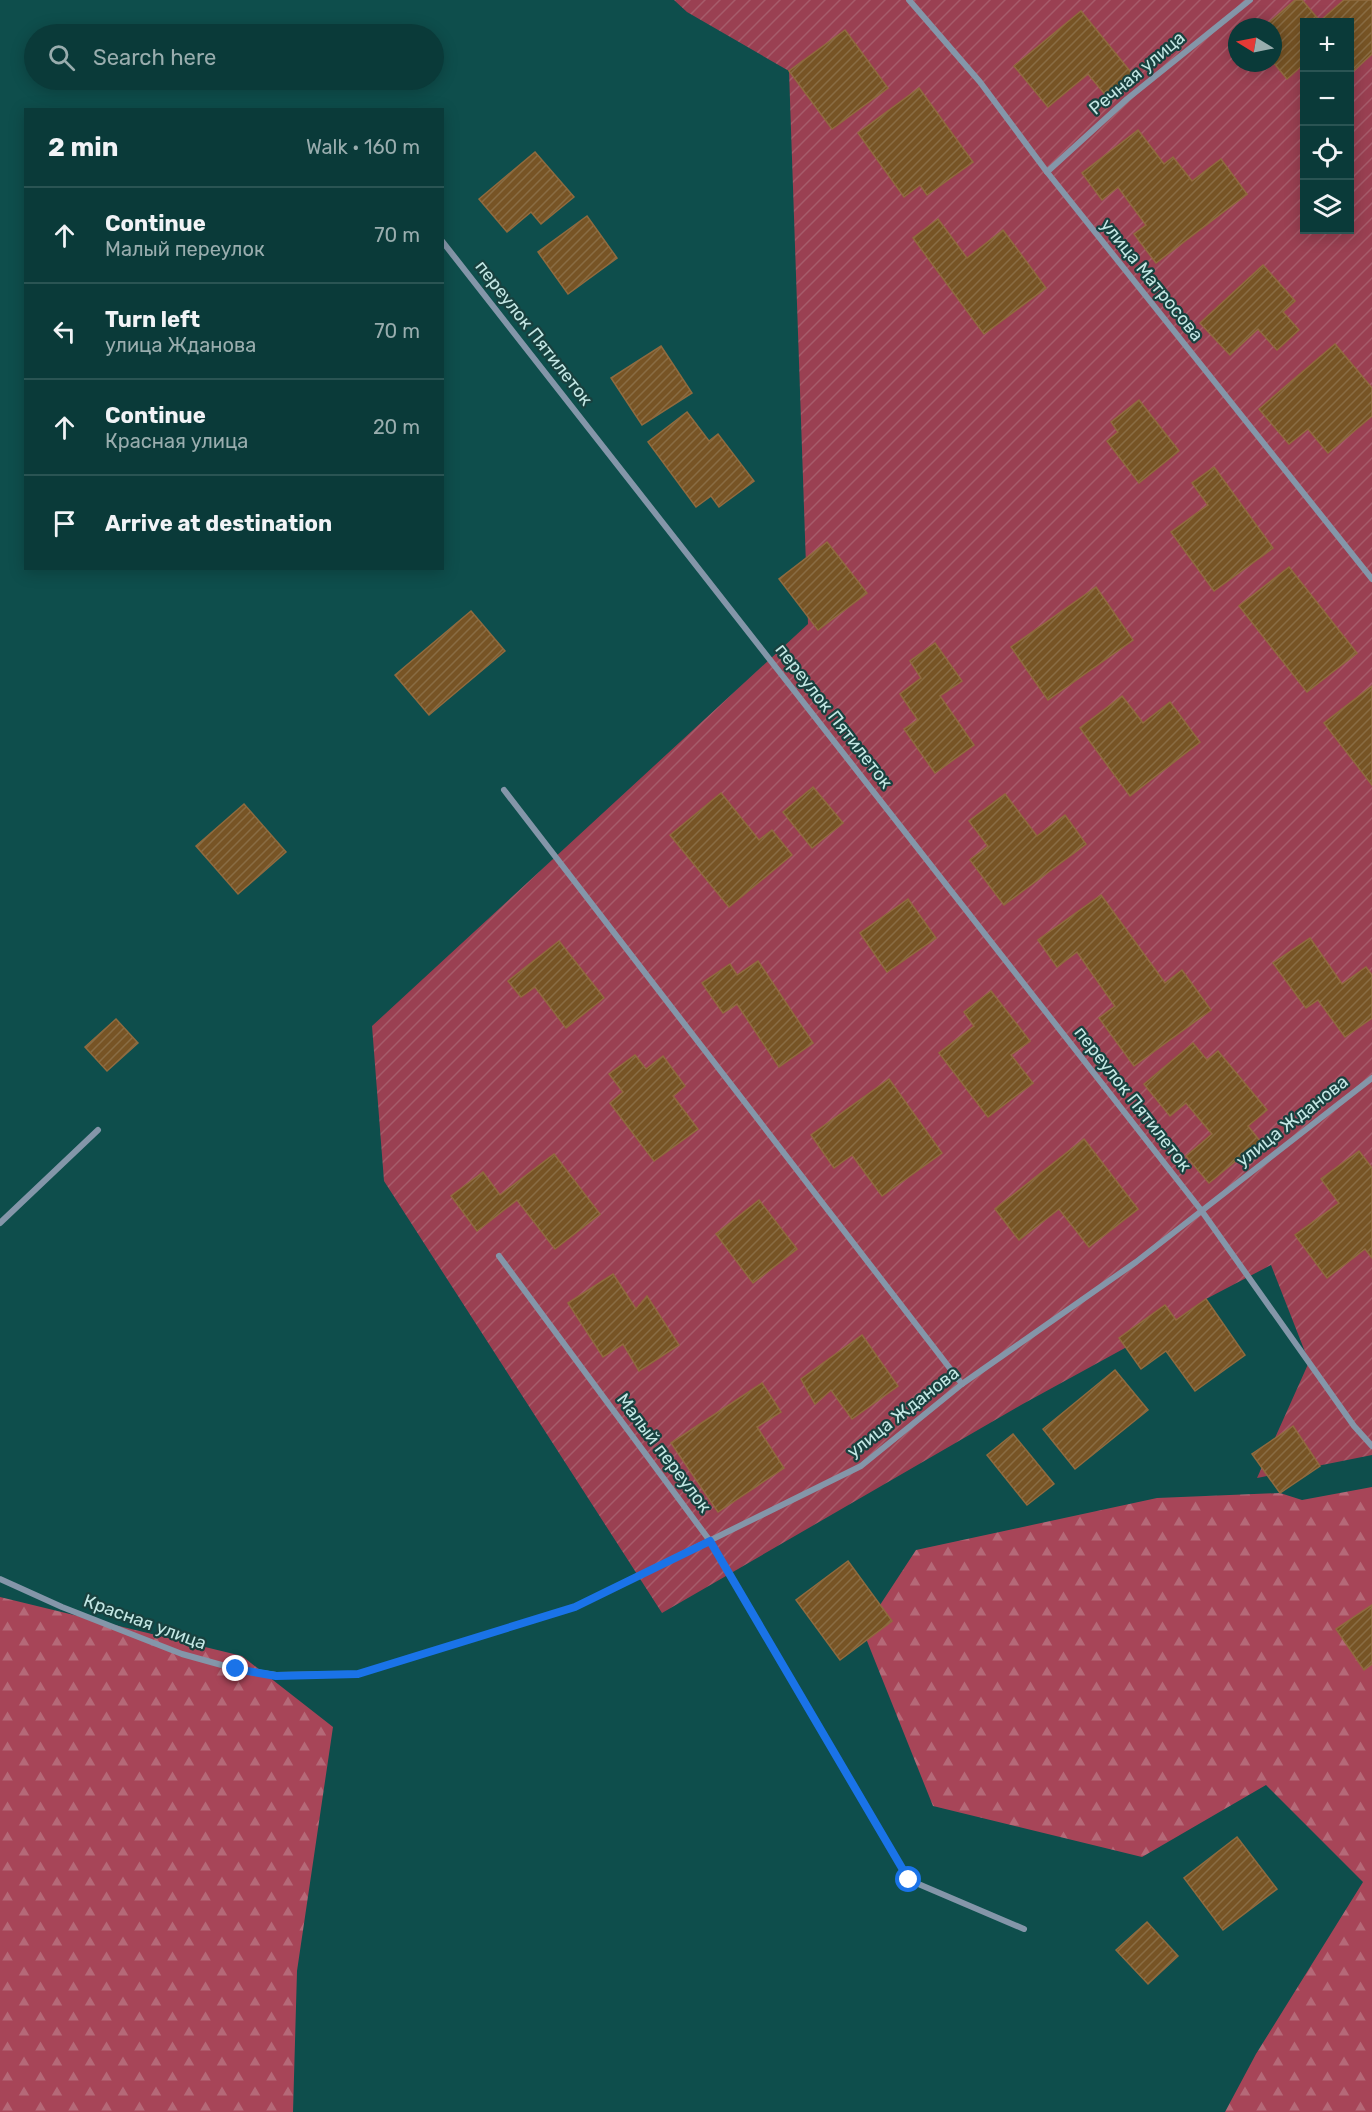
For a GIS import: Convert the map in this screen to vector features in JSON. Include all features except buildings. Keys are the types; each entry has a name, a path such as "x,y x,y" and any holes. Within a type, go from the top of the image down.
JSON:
{"street":[{"name":"улица Матросова","path":"909,0 980,82 1047,172 1372,579"},
{"name":"Речная улица","path":"1047,172 1127,99 1250,0"},
{"name":"переулок Пятилеток","path":"444,244 1201,1210 1348,1416 1372,1446"},
{"path":"504,790 962,1384"},
{"name":"улица Жданова","path":"358,1674 575,1607 861,1466 962,1384 1136,1262 1372,1078"},
{"path":"0,1224 98,1130"},
{"name":"Малый переулок","path":"499,1257 710,1541 909,1880 1024,1929"},
{"name":"Красная улица","path":"0,1579 134,1636 182,1654 236,1669 276,1676 358,1674"}],"green space":[{"path":"1372,1487 1372,2112 1225,2112 1256,2054 1363,1882 1266,1785 1142,1857 933,1806 863,1631 916,1550 1157,1498 1280,1493 1302,1500"},
{"path":"0,1597 242,1656 333,1727 297,1971 293,2112 0,2112"}],"shaded area":[{"path":"674,0 1372,0 1372,1455 1257,1478 1309,1362 1271,1265 1206,1299 1176,1320 1021,1405 662,1613 384,1181 372,1026 808,624 789,71 687,12"}],"route":[{"path":"236,1669 276,1676 358,1674 575,1607 710,1541 909,1880"}]}
